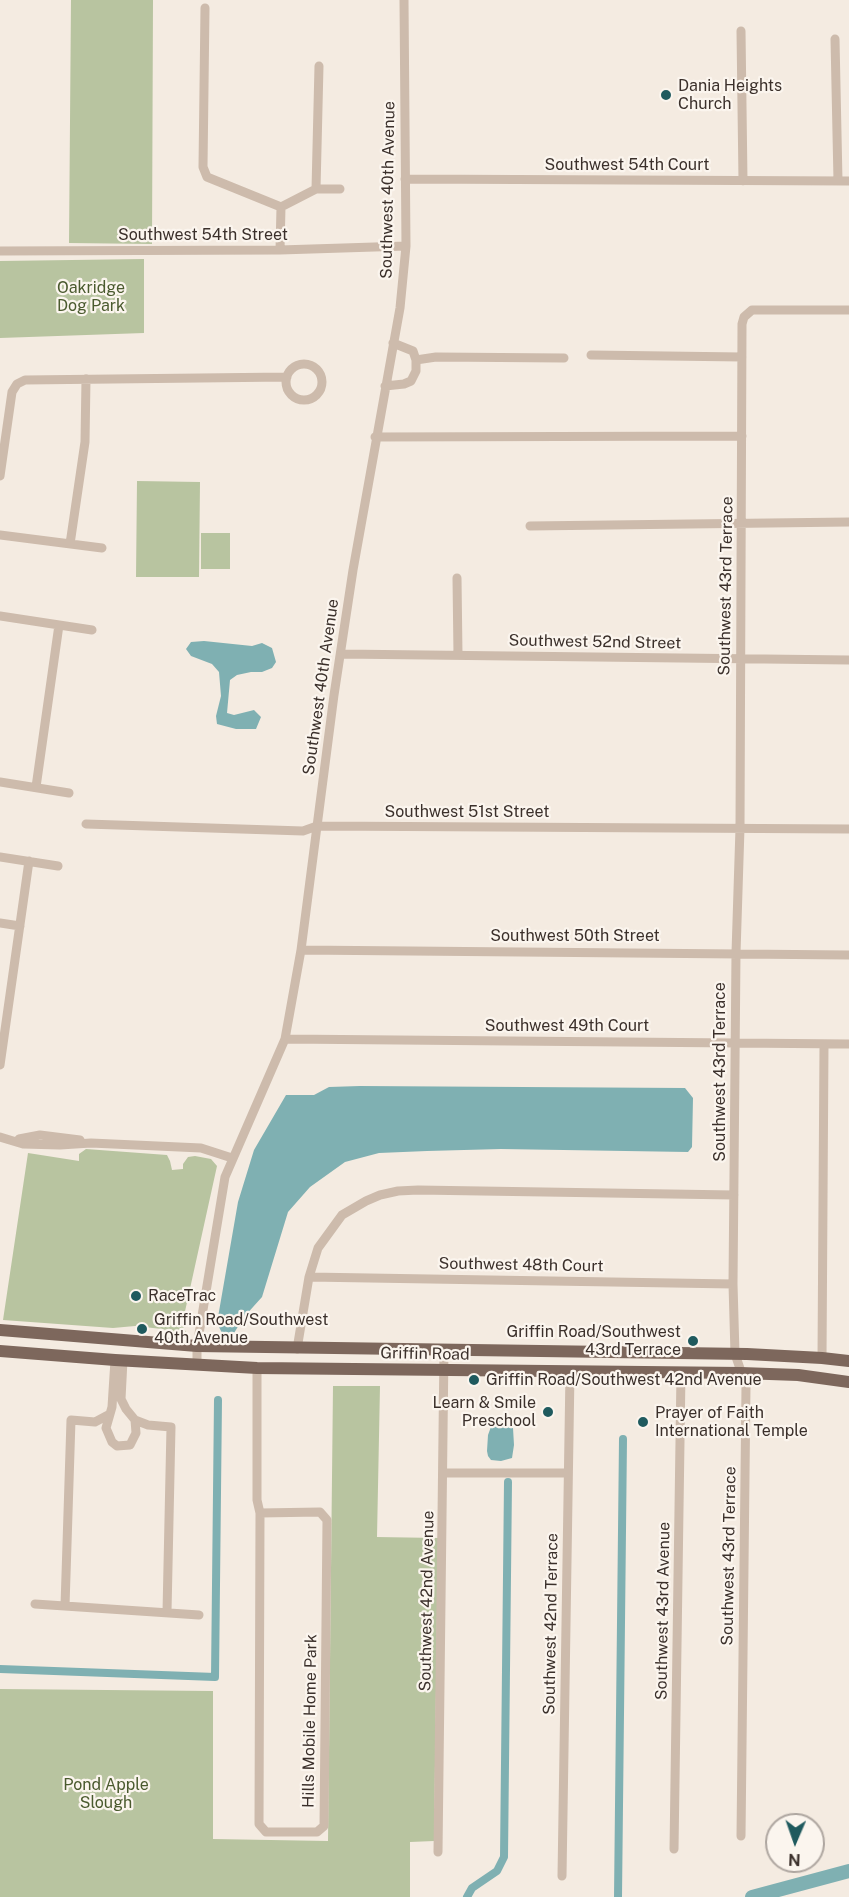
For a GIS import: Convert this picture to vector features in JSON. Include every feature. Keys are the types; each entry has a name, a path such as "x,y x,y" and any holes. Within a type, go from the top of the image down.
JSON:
{"main road":[{"name":"Griffin Road","path":"0,1330 197,1346 735,1354 849,1361"},
{"name":"Griffin Road","path":"0,1351 257,1368 741,1373 798,1375 849,1382"}],"street":[{"name":"Southwest 40th Avenue","path":"197,1365 197,1346 225,1177 285,1039 301,950 352,570 400,309 406,246 404,0"},
{"path":"205,8 202,166 207,177 281,207 316,189 340,189"},
{"path":"741,31 743,181"},
{"path":"835,39 838,181"},
{"path":"316,189 319,66"},
{"name":"Southwest 54th Court","path":"405,179 849,181"},
{"path":"280,250 281,207"},
{"name":"Southwest 54th Street","path":"0,252 280,250 406,246"},
{"name":"Southwest 43rd Terrace","path":"741,1836 746,1386 735,1354 733,1284 736,952 740,828 742,324 744,317 752,310 849,310"},
{"path":"385,386 411,381 416,371 413,351 393,343"},
{"path":"591,356 742,357"},
{"path":"416,360 436,357 564,358"},
{"path":"0,476 12,392 17,384 25,380 287,377"},
{"path":"70,544 85,442 86,379"},
{"path":"375,437 742,436"},
{"path":"530,526 849,522"},
{"path":"0,535 102,548"},
{"path":"457,578 458,655"},
{"path":"0,616 92,630"},
{"path":"36,787 59,625"},
{"name":"Southwest 52nd Street","path":"341,654 849,660"},
{"path":"0,782 69,793"},
{"name":"Southwest 51st Street","path":"86,824 303,831 316,826 849,829"},
{"path":"0,857 58,866"},
{"path":"0,1060 28,861"},
{"path":"0,923 20,926"},
{"name":"Southwest 50th Street","path":"301,950 736,952 849,955"},
{"path":"0,990 10,992"},
{"name":"Southwest 49th Court","path":"285,1039 849,1044"},
{"path":"822,1358 824,1044"},
{"path":"0,1137 23,1144 91,1143 201,1148 232,1158"},
{"path":"297,1349 309,1277 318,1248 342,1215 380,1196 398,1191 418,1190 734,1194"},
{"name":"Southwest 48th Court","path":"309,1277 733,1284"},
{"name":"Southwest 42nd Avenue","path":"438,1852 444,1350"},
{"path":"108,1433 119,1360"},
{"path":"119,1360 121,1399 126,1409 135,1420 148,1425 171,1427 167,1612"},
{"name":"Hills Mobile Home Park","path":"257,1368 257,1500 260,1513 259,1824 266,1832 317,1832 324,1826 327,1520 320,1512 260,1513"},
{"name":"Southwest 42nd Terrace","path":"562,1876 570,1372"},
{"name":"Southwest 43rd Avenue","path":"674,1849 681,1373"},
{"path":"65,1606 70,1420 95,1422 110,1414"},
{"path":"135,1420 135,1436"},
{"path":"95,1422 108,1433 114,1445 117,1446 130,1444 135,1436 148,1425"},
{"path":"443,1473 568,1473"},
{"path":"35,1604 199,1615"}],"green space":[{"path":"71,0 153,0 152,244 69,243"},
{"name":"Oakridge Dog Park","path":"144,259 144,333 0,338 0,261"},
{"path":"137,481 200,482 199,577 136,577"},
{"path":"201,533 230,533 230,569 201,569"},
{"path":"86,1149 167,1155 172,1170 183,1169 183,1164 188,1157 195,1156 211,1159 217,1166 182,1325 186,1332 185,1335 162,1329 135,1326 113,1328 3,1320 28,1153 79,1161 79,1154"},
{"name":"Pond Apple Slough","path":"333,1386 380,1386 377,1537 438,1538 434,1841 410,1842 410,1897 0,1897 0,1689 213,1691 213,1839 328,1841"}],"water":[{"path":"204,641 252,646 262,643 272,648 276,662 272,668 262,672 237,675 230,680 227,713 234,715 254,710 261,717 256,729 236,729 217,724 216,716 221,696 219,672 212,664 191,656 186,649 191,642"},
{"path":"329,1087 685,1088 693,1098 692,1147 688,1152 501,1149 379,1153 345,1162 310,1187 288,1212 262,1297 244,1317 234,1333 222,1333 217,1323 238,1202 254,1150 286,1095 314,1095"},
{"path":"501,1420 510,1422 513,1428 512,1458 501,1461 491,1460 487,1451 488,1435 492,1424"}],"waterway":[{"path":"0,1669 215,1677 218,1400"},
{"path":"618,1897 623,1439"},
{"path":"467,1897 472,1888 497,1871 504,1857 508,1482"},
{"path":"752,1897 849,1871"}],"place":[{"name":"Dania Heights Church","path":"666,95"},
{"name":"RaceTrac","path":"136,1296"},
{"name":"Griffin Road/Southwest 40th Avenue","path":"142,1329"},
{"name":"Griffin Road/Southwest 43rd Terrace","path":"693,1341"},
{"name":"Griffin Road/Southwest 42nd Avenue","path":"474,1380"},
{"name":"Learn & Smile Preschool","path":"548,1412"},
{"name":"Prayer of Faith International Temple","path":"643,1422"}]}
